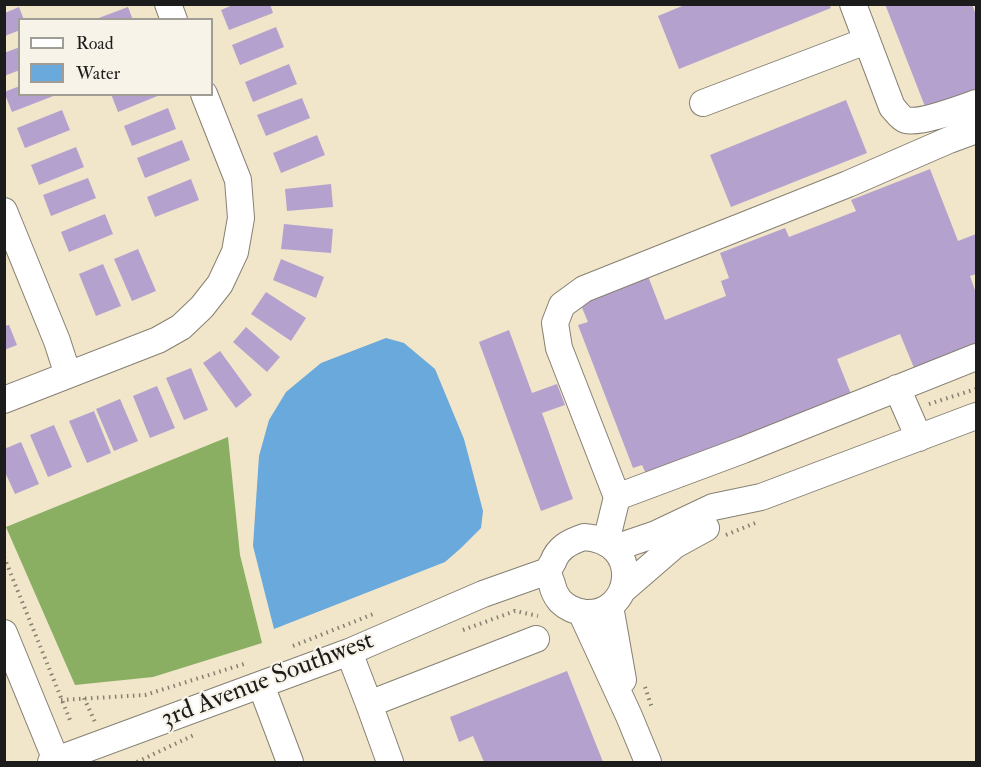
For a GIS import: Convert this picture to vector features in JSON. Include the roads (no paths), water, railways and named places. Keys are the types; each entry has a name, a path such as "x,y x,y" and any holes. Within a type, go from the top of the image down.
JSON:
{"street":[{"path":"853,4 891,107 904,119 914,121 952,112 976,103"},
{"path":"703,103 866,41"},
{"path":"4,400 158,340 181,327 202,307 220,284 235,252 241,218 238,180 205,96"},
{"path":"610,545 617,497 559,348 555,323 562,305 584,289 848,184 976,130"},
{"path":"4,211 57,341 68,375"},
{"path":"617,497 743,450 976,357"},
{"path":"897,388 919,438"},
{"path":"369,704 560,600 569,608 581,612 601,611 675,545 761,497 976,416"},
{"path":"610,545 656,534 713,507 761,497"},
{"path":"540,611 553,590 548,571 555,555 563,547 584,537 595,538 610,545 621,558 625,568 625,579 616,598 641,712 648,762"},
{"name":"3rd Avenue Southwest","path":"53,761 255,674 349,652 483,594 548,571"},
{"name":"3rd Avenue Southwest","path":"483,594 540,611"},
{"path":"581,612 641,712"},
{"path":"4,633 53,761"},
{"path":"349,652 390,762"},
{"path":"255,674 290,762"}],"water":[{"path":"386,338 404,343 435,369 464,439 483,511 481,528 445,562 274,629 253,546 259,456 269,420 286,392 321,363"}]}
